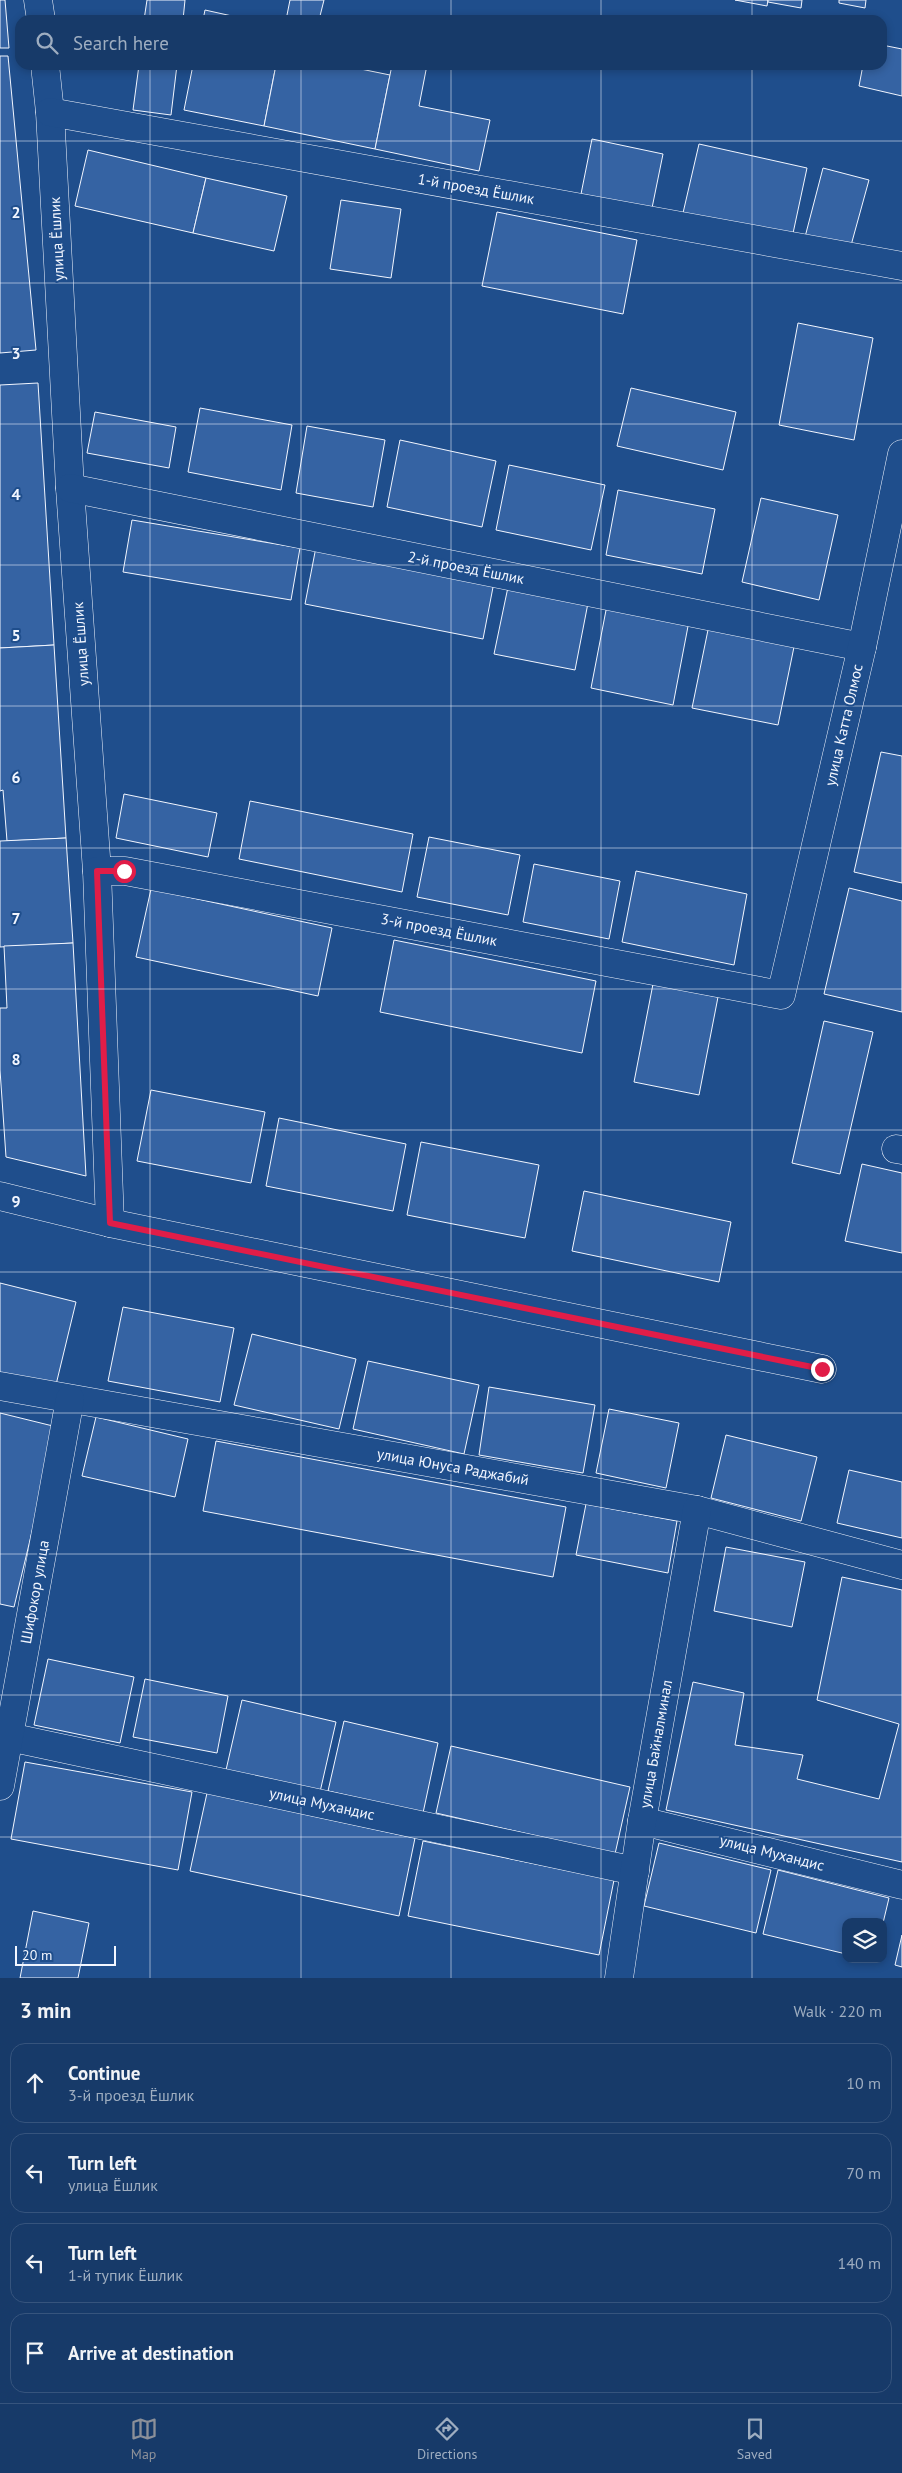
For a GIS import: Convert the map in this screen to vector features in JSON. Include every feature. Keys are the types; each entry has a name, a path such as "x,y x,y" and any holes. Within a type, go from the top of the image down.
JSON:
{"street":[{"path":"38,0 40,15"},
{"name":"улица Ёшлик","path":"46,70 50,112 70,488 97,871 110,1223"},
{"name":"1-й проезд Ёшлик","path":"50,112 902,266"},
{"name":"улица Катта Олмос","path":"781,995 862,647 902,454"},
{"name":"2-й проезд Ёшлик","path":"70,488 862,647"},
{"name":"3-й проезд Ёшлик","path":"97,871 134,873 781,995"},
{"path":"0,1196 110,1223 822,1369"},
{"name":"улица Юнуса Раджабий","path":"0,1386 697,1510 902,1565"},
{"name":"Шифокор улица","path":"0,1786 70,1399"},
{"name":"улица Байналминал","path":"619,1978 642,1821 697,1510"},
{"name":"улица Мухандис","path":"9,1738 635,1871"},
{"name":"улица Мухандис","path":"642,1821 902,1885"}],"building":[{"path":"0,0 5,0 9,48 0,48"},
{"path":"147,0 185,0 184,15 145,15"},
{"path":"290,0 324,0 320,15 287,15"},
{"path":"735,0 768,0 767,6"},
{"path":"768,0 802,0 801,8 768,2"},
{"path":"839,0 866,0 865,8 839,3"},
{"path":"205,10 228,15 204,15"},
{"path":"887,46 902,49 902,96 859,86 862,70 887,70"},
{"path":"0,56 8,56 36,350 0,353"},
{"path":"138,70 176,70 171,115 133,110"},
{"path":"192,70 275,70 264,126 184,110"},
{"path":"275,70 366,70 390,75 375,149 264,126"},
{"path":"391,70 426,70 419,106 490,120 479,171 375,149"},
{"path":"592,139 663,154 652,208 581,194"},
{"path":"699,144 807,168 792,238 683,213"},
{"path":"88,150 206,178 193,233 75,206"},
{"path":"823,168 869,180 850,249 805,237"},
{"path":"206,178 287,196 274,251 193,233"},
{"path":"341,200 401,209 391,278 330,269"},
{"path":"497,212 637,240 623,314 482,286"},
{"path":"798,323 873,338 854,440 779,425"},
{"path":"38,383 54,645 0,648 0,385"},
{"path":"631,388 736,412 723,470 617,446"},
{"path":"200,408 292,425 281,490 188,472"},
{"path":"95,412 176,427 169,468 87,453"},
{"path":"307,426 385,440 373,507 296,493"},
{"path":"400,440 496,461 482,527 387,507"},
{"path":"509,465 605,485 591,550 496,530"},
{"path":"618,490 715,509 702,574 606,555"},
{"path":"761,498 838,515 819,600 742,582"},
{"path":"132,520 300,548 291,600 123,572"},
{"path":"316,547 494,582 483,639 305,604"},
{"path":"508,587 588,603 575,670 494,654"},
{"path":"607,605 689,621 673,705 591,688"},
{"path":"709,625 795,642 778,725 692,708"},
{"path":"54,645 66,838 7,841 3,790 0,791 0,648"},
{"path":"881,752 902,756 902,883 854,872"},
{"path":"124,794 217,813 208,857 116,838"},
{"path":"250,801 413,834 402,892 239,859"},
{"path":"429,837 520,855 508,915 417,897"},
{"path":"66,838 73,943 0,947 0,841"},
{"path":"534,864 620,881 609,939 523,922"},
{"path":"636,871 747,894 734,965 622,942"},
{"path":"849,888 902,901 902,1012 824,994"},
{"path":"151,889 332,928 318,996 136,957"},
{"path":"394,940 596,981 582,1053 380,1012"},
{"path":"73,943 86,1176 6,1157 0,1070 0,1008 7,1008 4,946"},
{"path":"653,984 718,997 699,1095 634,1082"},
{"path":"824,1021 873,1032 840,1174 792,1163"},
{"path":"151,1090 265,1112 251,1183 137,1161"},
{"path":"279,1118 406,1144 393,1211 266,1186"},
{"path":"421,1142 539,1165 525,1238 407,1215"},
{"path":"862,1164 902,1173 902,1253 845,1241"},
{"path":"584,1191 731,1222 719,1282 572,1251"},
{"path":"0,1283 76,1302 54,1393 0,1380"},
{"path":"123,1307 234,1328 220,1402 108,1381"},
{"path":"252,1334 356,1359 339,1429 234,1405"},
{"path":"368,1361 479,1385 464,1454 353,1429"},
{"path":"489,1387 595,1405 583,1473 479,1455"},
{"path":"609,1409 679,1423 666,1488 596,1473"},
{"path":"0,1413 57,1427 14,1607 0,1604"},
{"path":"96,1417 188,1439 175,1497 82,1476"},
{"path":"726,1435 817,1457 801,1521 711,1498"},
{"path":"216,1441 566,1507 553,1577 203,1511"},
{"path":"849,1470 902,1482 902,1538 837,1523"},
{"path":"586,1504 677,1521 668,1573 576,1555"},
{"path":"726,1547 805,1562 792,1627 714,1611"},
{"path":"842,1577 902,1590 902,1862 666,1810 693,1682 744,1693 735,1745 803,1755 797,1779 879,1799 899,1724 817,1700"},
{"path":"48,1659 134,1677 120,1743 34,1725"},
{"path":"145,1679 228,1696 217,1753 133,1737"},
{"path":"242,1700 336,1722 320,1792 226,1770"},
{"path":"344,1721 438,1743 423,1813 328,1791"},
{"path":"451,1746 630,1787 615,1854 436,1813"},
{"path":"25,1762 192,1792 178,1870 11,1839"},
{"path":"207,1793 415,1838 399,1916 190,1871"},
{"path":"423,1841 614,1880 599,1955 408,1916"},
{"path":"659,1843 771,1870 756,1933 644,1906"},
{"path":"778,1870 889,1898 884,1918 842,1918 842,1953 763,1934"},
{"path":"33,1911 89,1923 78,1978 20,1978"},
{"path":"902,1935 902,1967 895,1965"}],"route":[{"path":"124,871 97,871 110,1223 822,1369"}]}
